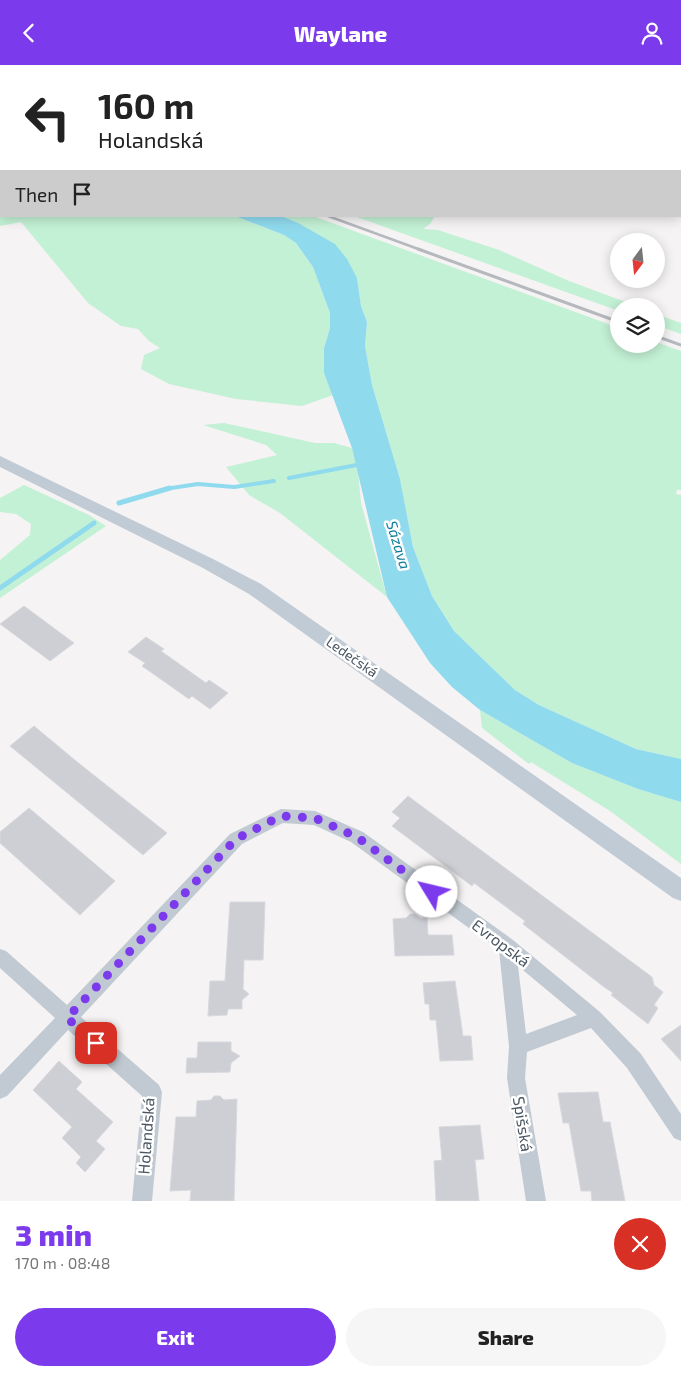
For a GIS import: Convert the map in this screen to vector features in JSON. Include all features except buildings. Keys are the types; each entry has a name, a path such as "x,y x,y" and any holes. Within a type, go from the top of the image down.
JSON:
{"main road":[{"name":"Ledečská","path":"0,461 256,589 681,891"}],"street":[{"name":"Evropská","path":"0,1089 236,839 281,816 315,818 357,837 507,946 594,1018 634,1061 681,1131"},
{"name":"Spišská","path":"507,946 518,1046 516,1078 536,1201"},
{"name":"Holandská","path":"0,957 152,1092 142,1201"},
{"path":"518,1046 594,1018"}],"green space":[{"path":"0,217 238,217 284,235 296,243 313,267 330,313 330,328 324,348 324,373 333,395 302,406 236,399 169,384 141,369 144,355 160,348 149,341 138,329 121,326 88,303 21,222 0,226"},
{"path":"282,217 316,217 610,325 610,353 665,353 665,345 681,351 681,490 677,490 676,494 681,495 681,759 636,749 539,705 515,690 454,631 432,596 413,547 400,479 372,385 365,346 367,322 361,306 357,278"},
{"path":"357,217 434,217 430,224 423,229 438,230 499,250 569,281 615,298 610,298 610,308"},
{"path":"665,317 681,323 681,334 665,328"},
{"path":"224,423 315,443 334,443 352,448 358,471 361,503 387,597 280,513 249,495 226,467 277,455 266,445 203,425"},
{"path":"24,485 89,515 106,526 0,598 0,560 30,535 31,524 16,514 0,512 0,498"},
{"path":"480,710 572,763 638,789 681,802 681,864 610,811 531,762 529,764 482,728"}],"water":[{"name":"Sázava","path":"238,217 283,217 298,223 335,244 347,259 357,278 361,306 367,322 365,346 372,385 400,479 413,547 432,596 454,631 515,690 539,705 636,749 681,759 681,802 638,789 572,763 480,710 452,687 430,663 387,597 352,448 324,373 324,348 330,328 330,313 313,267 296,243 284,235"}],"waterway":[{"path":"289,478 362,464"},
{"path":"168,488 198,484 234,487 274,481"},
{"path":"119,503 168,488"},
{"path":"0,588 94,523"}],"railway":[{"path":"331,217 421,250"},
{"path":"418,249 610,319"},
{"path":"665,339 681,345"}],"route":[{"path":"96,1043 67,1018 236,839 281,816 315,818 357,837 432,892"}]}
